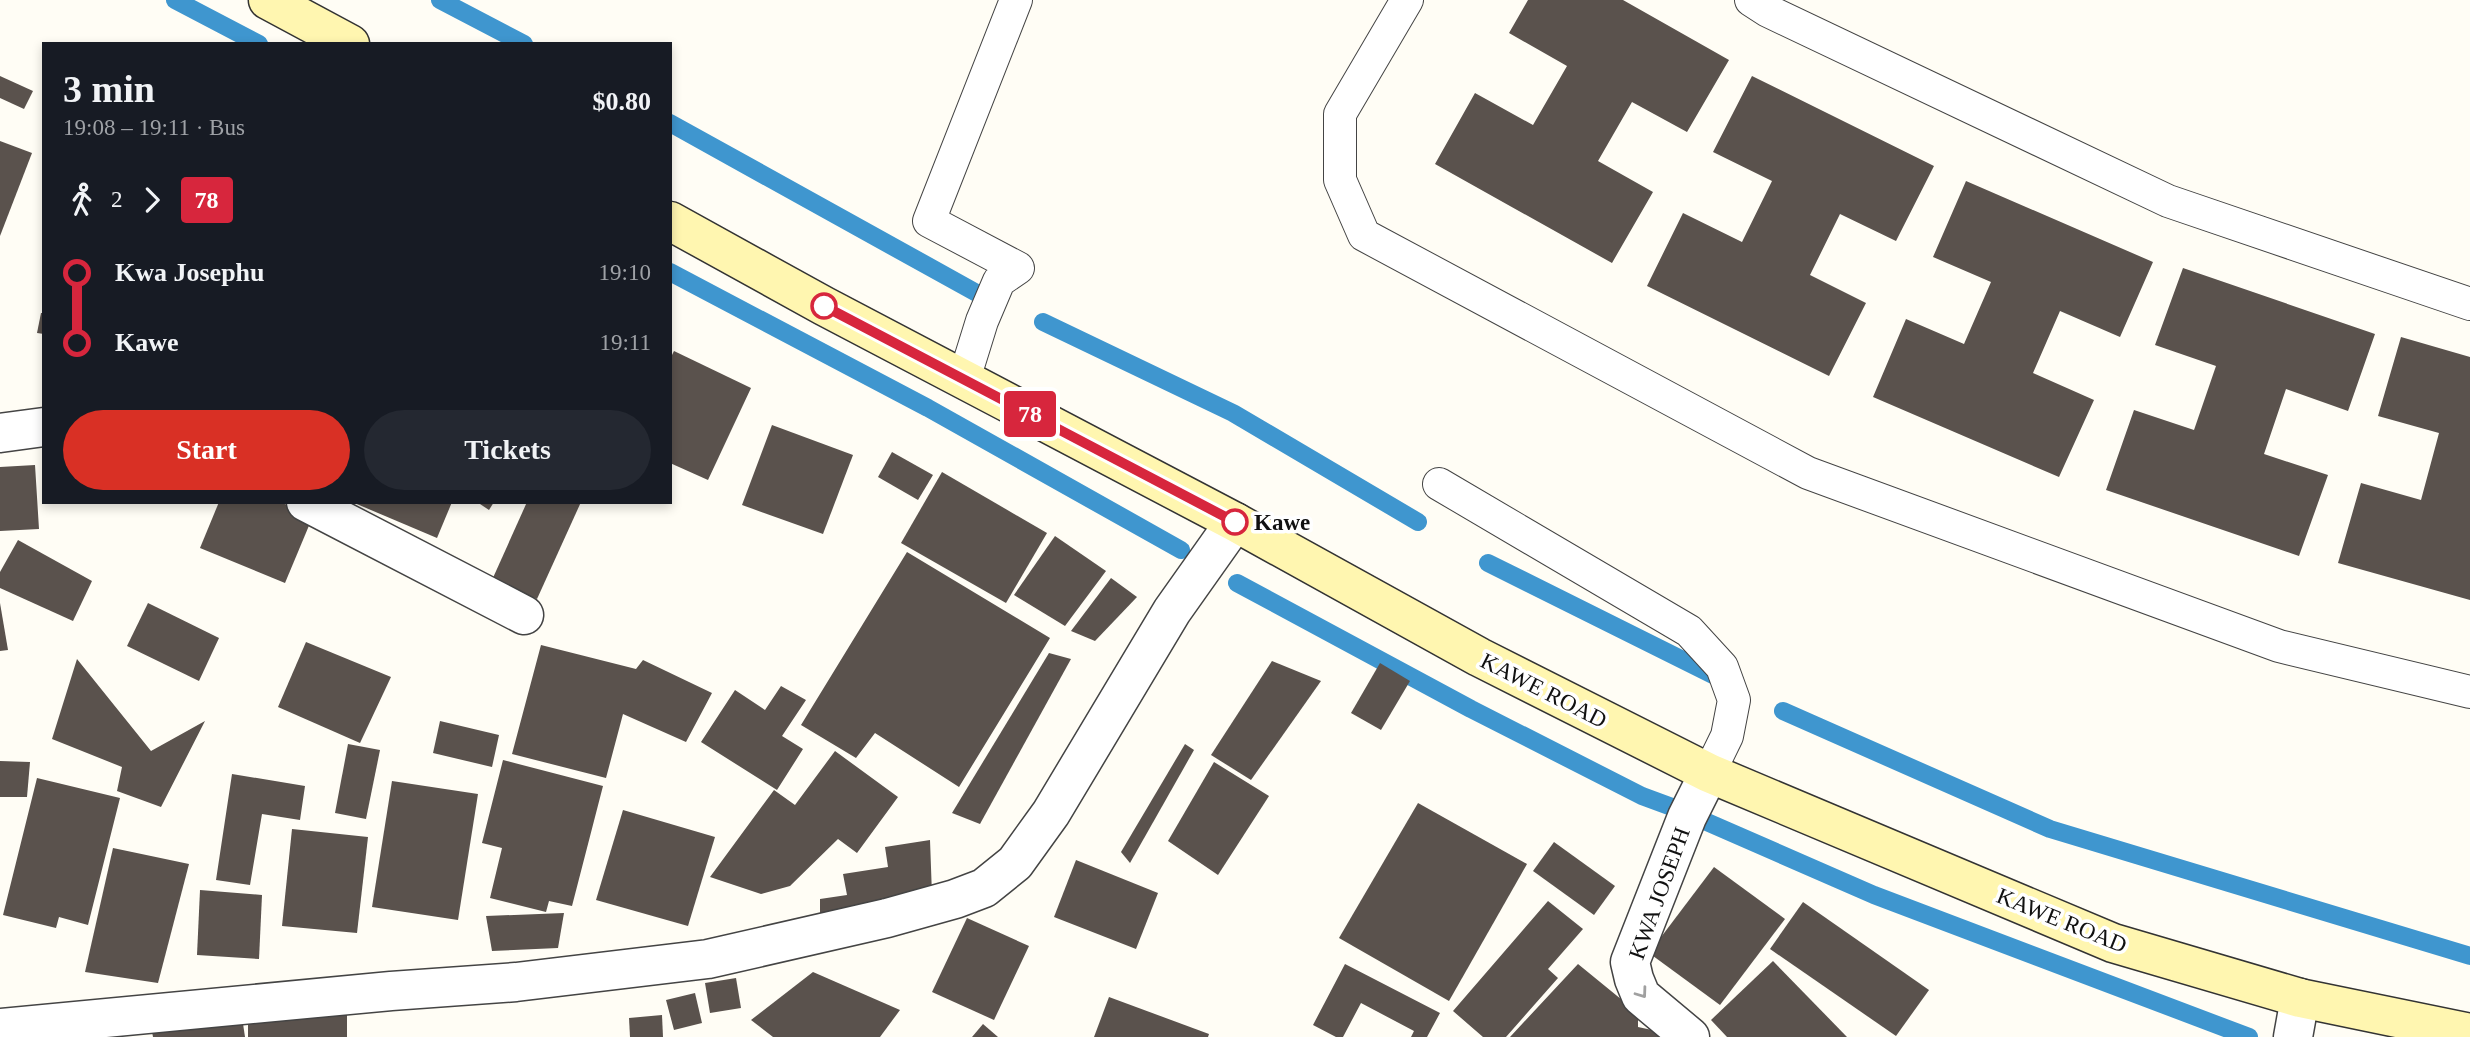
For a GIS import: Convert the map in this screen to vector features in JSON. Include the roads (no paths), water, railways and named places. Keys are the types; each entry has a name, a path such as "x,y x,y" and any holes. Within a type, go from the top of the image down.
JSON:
{"main road":[{"path":"268,0 341,42"},
{"name":"KAWE ROAD","path":"672,222 824,306 1235,522 1479,657 1709,773 2113,943 2300,998 2470,1033"}],"street":[{"path":"0,433 42,428"},
{"path":"310,504 524,615"},
{"path":"0,1028 391,991 516,982 708,959 887,918 984,888 1015,863 1051,813 1172,611 1235,522"},
{"name":"KWA JOSEPH","path":"1690,1037 1641,996 1630,962 1687,817 1709,773"},
{"path":"2293,1037 2300,998"}],"lane":[{"path":"964,379 982,321 999,281 1018,268 929,221 1016,0"},
{"path":"1407,0 1340,114 1339,180 1364,235 1808,473 2279,646 2470,692"},
{"path":"1751,0 1768,11 2168,201 2470,304"},
{"path":"1438,484 1689,631 1722,667 1734,700 1727,736 1709,773"}],"waterway":[{"path":"175,0 255,42"},
{"path":"440,0 520,42"},
{"path":"672,124 982,296"},
{"path":"672,273 928,408 1181,550"},
{"path":"1043,322 1233,413 1418,522"},
{"path":"1488,563 1723,680"},
{"path":"1237,583 1471,709 1642,796 1680,810"},
{"path":"1783,711 2050,829 2470,956"},
{"path":"1700,819 1874,895 2249,1037"}],"place":[{"name":"Kawe","path":"1235,522"}]}
